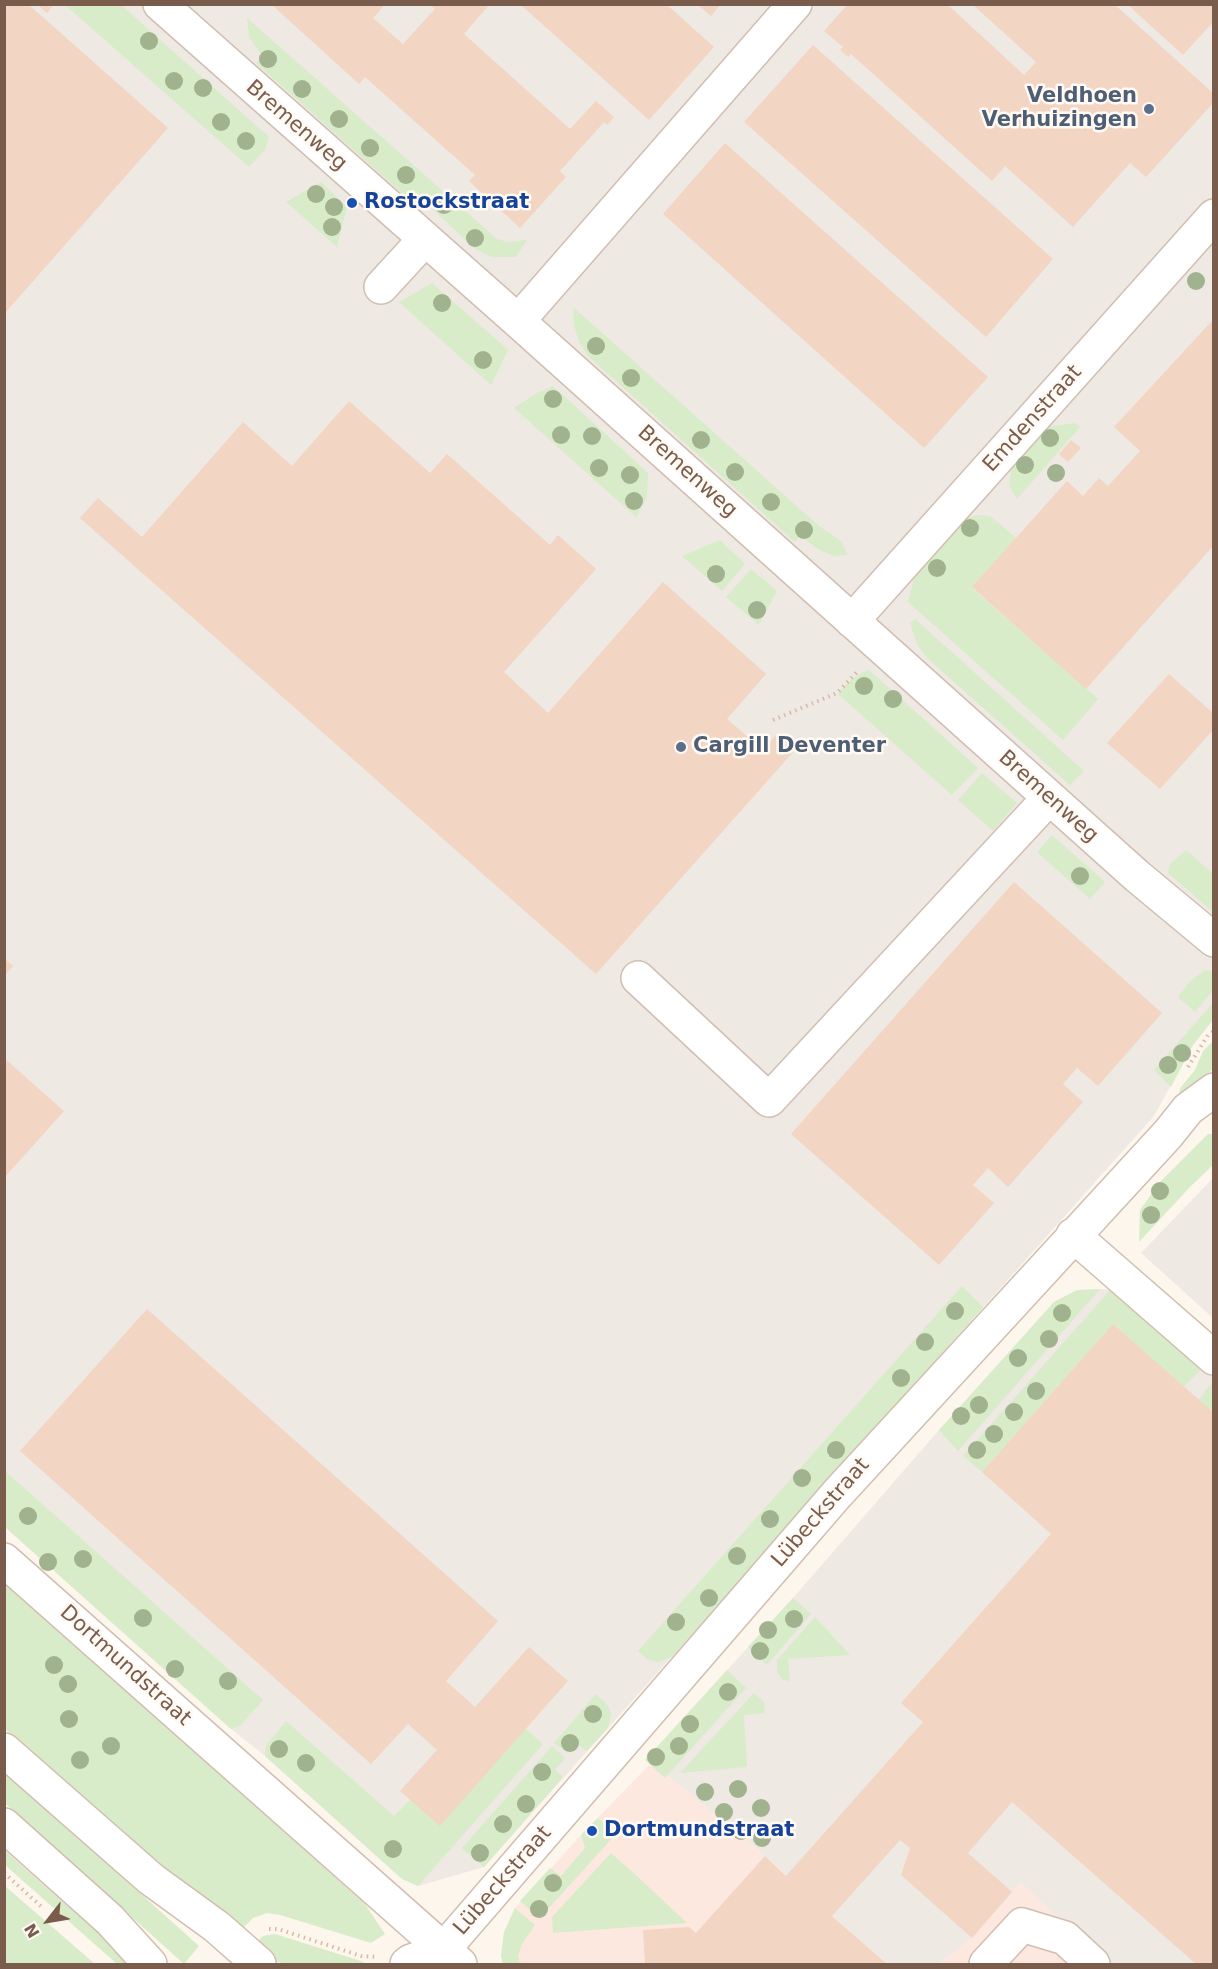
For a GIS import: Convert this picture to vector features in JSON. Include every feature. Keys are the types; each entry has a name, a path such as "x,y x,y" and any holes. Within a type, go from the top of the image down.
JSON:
{"street":[{"path":"518,321 795,4"},
{"name":"Bremenweg","path":"180,11 424,239 1049,798 1214,940"},
{"name":"Emdenstraat","path":"852,621 1214,216"},
{"path":"381,287 424,239"},
{"path":"638,978 769,1100 1049,798"},
{"name":"Lübeckstraat","path":"397,1960 447,1960 837,1494 1168,1134 1188,1109 1214,1090"},
{"path":"1073,1235 1214,1358"},
{"name":"Dortmundstraat","path":"4,1560 447,1960"},
{"path":"4,1750 151,1879 217,1927 244,1960"},
{"path":"4,1825 110,1920 171,1965"},
{"path":"110,1920 150,1965"},
{"path":"986,1965 1022,1925 1065,1938 1093,1965"}],"path":[{"path":"773,720 837,693"},
{"path":"244,1960 261,1932 273,1929 364,1957 397,1960"}],"shaded area":[{"path":"5,5 1213,5 1213,1020 1193,1045 1154,1116 484,1867 418,1886 402,1879 5,1527"},
{"path":"1213,1178 1213,1318 1141,1253"},
{"path":"1111,1289 1213,1372 1213,1964 1111,1964 1021,1882 972,1938 939,1964 887,1964 765,1856 647,1758 793,1598 1054,1302 1077,1290"},
{"path":"652,1762 765,1856 887,1964 503,1964 501,1956 504,1932 515,1908 581,1835"},
{"path":"1021,1881 1043,1904 1111,1964 939,1964 972,1938"}],"green space":[{"path":"65,5 121,5 269,137 265,150 249,167"},
{"path":"247,18 497,239 508,242 527,240 516,257 491,257 474,248 426,203 420,209 256,63 263,57 249,37"},
{"path":"321,182 347,207 337,247 286,202"},
{"path":"432,283 508,350 491,385 399,302"},
{"path":"573,307 819,526 841,541 848,555 833,556 818,549 801,536 795,542 587,355 579,342 574,325"},
{"path":"553,386 648,473 647,497 636,517 514,408"},
{"path":"1075,423 1080,427 1017,499 1009,486 1012,464 1048,427"},
{"path":"977,515 990,516 1016,538 972,588 1098,699 1063,740 908,602 915,574 965,519"},
{"path":"720,540 745,564 722,591 682,556"},
{"path":"751,569 777,591 759,625 726,597"},
{"path":"915,619 1084,771 1070,785 928,659 917,644 910,623"},
{"path":"869,670 978,768 952,795 838,694 846,684"},
{"path":"982,773 1017,803 993,831 958,800"},
{"path":"1052,835 1105,882 1090,899 1037,852"},
{"path":"1186,850 1213,874 1213,912 1168,873 1169,865"},
{"path":"1206,970 1213,972 1213,990 1195,1012 1178,997 1191,980"},
{"path":"1213,1003 1213,1020 1193,1045 1171,1087 1154,1070"},
{"path":"1213,1041 1213,1069 1177,1100 1181,1087 1195,1070 1203,1051"},
{"path":"1208,1134 1213,1134 1213,1165 1139,1242 1140,1210 1161,1181"},
{"path":"962,1286 983,1307 672,1657 658,1662 647,1659 638,1651"},
{"path":"1100,1289 958,1451 939,1430 1054,1302 1077,1290"},
{"path":"1111,1289 1206,1364 1184,1387 1113,1324 982,1472 963,1456"},
{"path":"1213,1381 1213,1413 1199,1400"},
{"path":"5,1471 263,1700 240,1726 231,1729 5,1527"},
{"path":"5,1583 365,1904 385,1934 371,1943 267,1913 253,1918 238,1933 5,1729"},
{"path":"793,1598 811,1614 767,1665 748,1647"},
{"path":"815,1617 850,1655 788,1659 790,1681 782,1680 777,1670 777,1660"},
{"path":"727,1670 746,1688 665,1778 645,1760"},
{"path":"754,1693 764,1702 765,1713 744,1715 747,1767 680,1773"},
{"path":"596,1694 607,1704 611,1714 608,1728 587,1751 579,1745 568,1753 554,1743"},
{"path":"286,1721 394,1816 411,1799 526,1729 543,1744 418,1886 402,1879 265,1756 266,1746"},
{"path":"552,1746 565,1758 555,1770 563,1777 484,1867 462,1848"},
{"path":"5,1772 199,1946 184,1964 5,1803"},
{"path":"598,1818 616,1834 540,1918 520,1901 550,1868 561,1876 585,1848 581,1835"},
{"path":"4,1850 133,1964 117,1964 5,1865"},
{"path":"611,1853 687,1923 553,1933 552,1917"},
{"path":"5,1886 95,1964 5,1964"},
{"path":"515,1908 535,1925 522,1944 518,1956 520,1964 503,1964 501,1956 504,1932"},
{"path":"275,1934 367,1964 277,1962 267,1958 252,1946 263,1936"}],"building":[{"path":"5,4 28,4 168,128 5,313"},
{"path":"37,4 54,4 47,13"},
{"path":"271,4 381,4 383,7 373,18 403,44 435,9 429,4 490,4 464,34 570,129 596,101 614,117 607,125 604,122 560,171 566,177 520,228 469,181 475,175 365,77 359,84"},
{"path":"520,4 666,4 714,47 649,120"},
{"path":"697,4 721,4 711,16"},
{"path":"848,4 947,4 1024,75 1036,62 972,4 1114,4 1214,94 1214,102 1146,177 1130,163 1073,227 1005,166 992,181 851,54 848,57 840,50 843,47 824,31"},
{"path":"1127,4 1214,4 1214,21 1183,55"},
{"path":"813,45 1053,259 986,337 744,122"},
{"path":"725,143 988,377 924,448 663,214"},
{"path":"1211,322 1214,324 1214,545 1086,689 972,587 1067,481 1083,496 1099,478 1108,486 1140,451 1114,427"},
{"path":"349,401 430,473 447,454 550,545 558,535 596,569 504,672 548,713 663,582 766,674 727,719 763,750 775,736 794,751 596,974 80,518 98,498 142,537 243,422 292,466"},
{"path":"1071,440 1081,448 1068,462 1059,454"},
{"path":"1169,674 1214,714 1214,729 1160,789 1107,743"},
{"path":"1014,882 1162,1013 1098,1086 1077,1068 1063,1084 1083,1102 1008,1187 988,1168 973,1185 994,1203 939,1265 791,1134"},
{"path":"4,958 13,966 4,976"},
{"path":"4,1058 64,1111 4,1178"},
{"path":"147,1309 498,1621 446,1681 475,1707 529,1647 568,1681 440,1826 400,1791 437,1750 408,1724 371,1764 20,1451"},
{"path":"1113,1324 1214,1413 1214,1964 1196,1964 1012,1802 968,1853 1012,1892 972,1938 901,1875 910,1848 900,1840 832,1916 887,1964 645,1964 643,1930 689,1927 696,1933 765,1856 786,1876 923,1722 901,1703 1051,1534 982,1472"}],"place":[{"name":"Veldhoen Verhuizingen","path":"1149,109"},
{"name":"Rostockstraat","path":"352,203"},
{"name":"Cargill Deventer","path":"681,747"},
{"name":"Dortmundstraat","path":"592,1831"}]}
